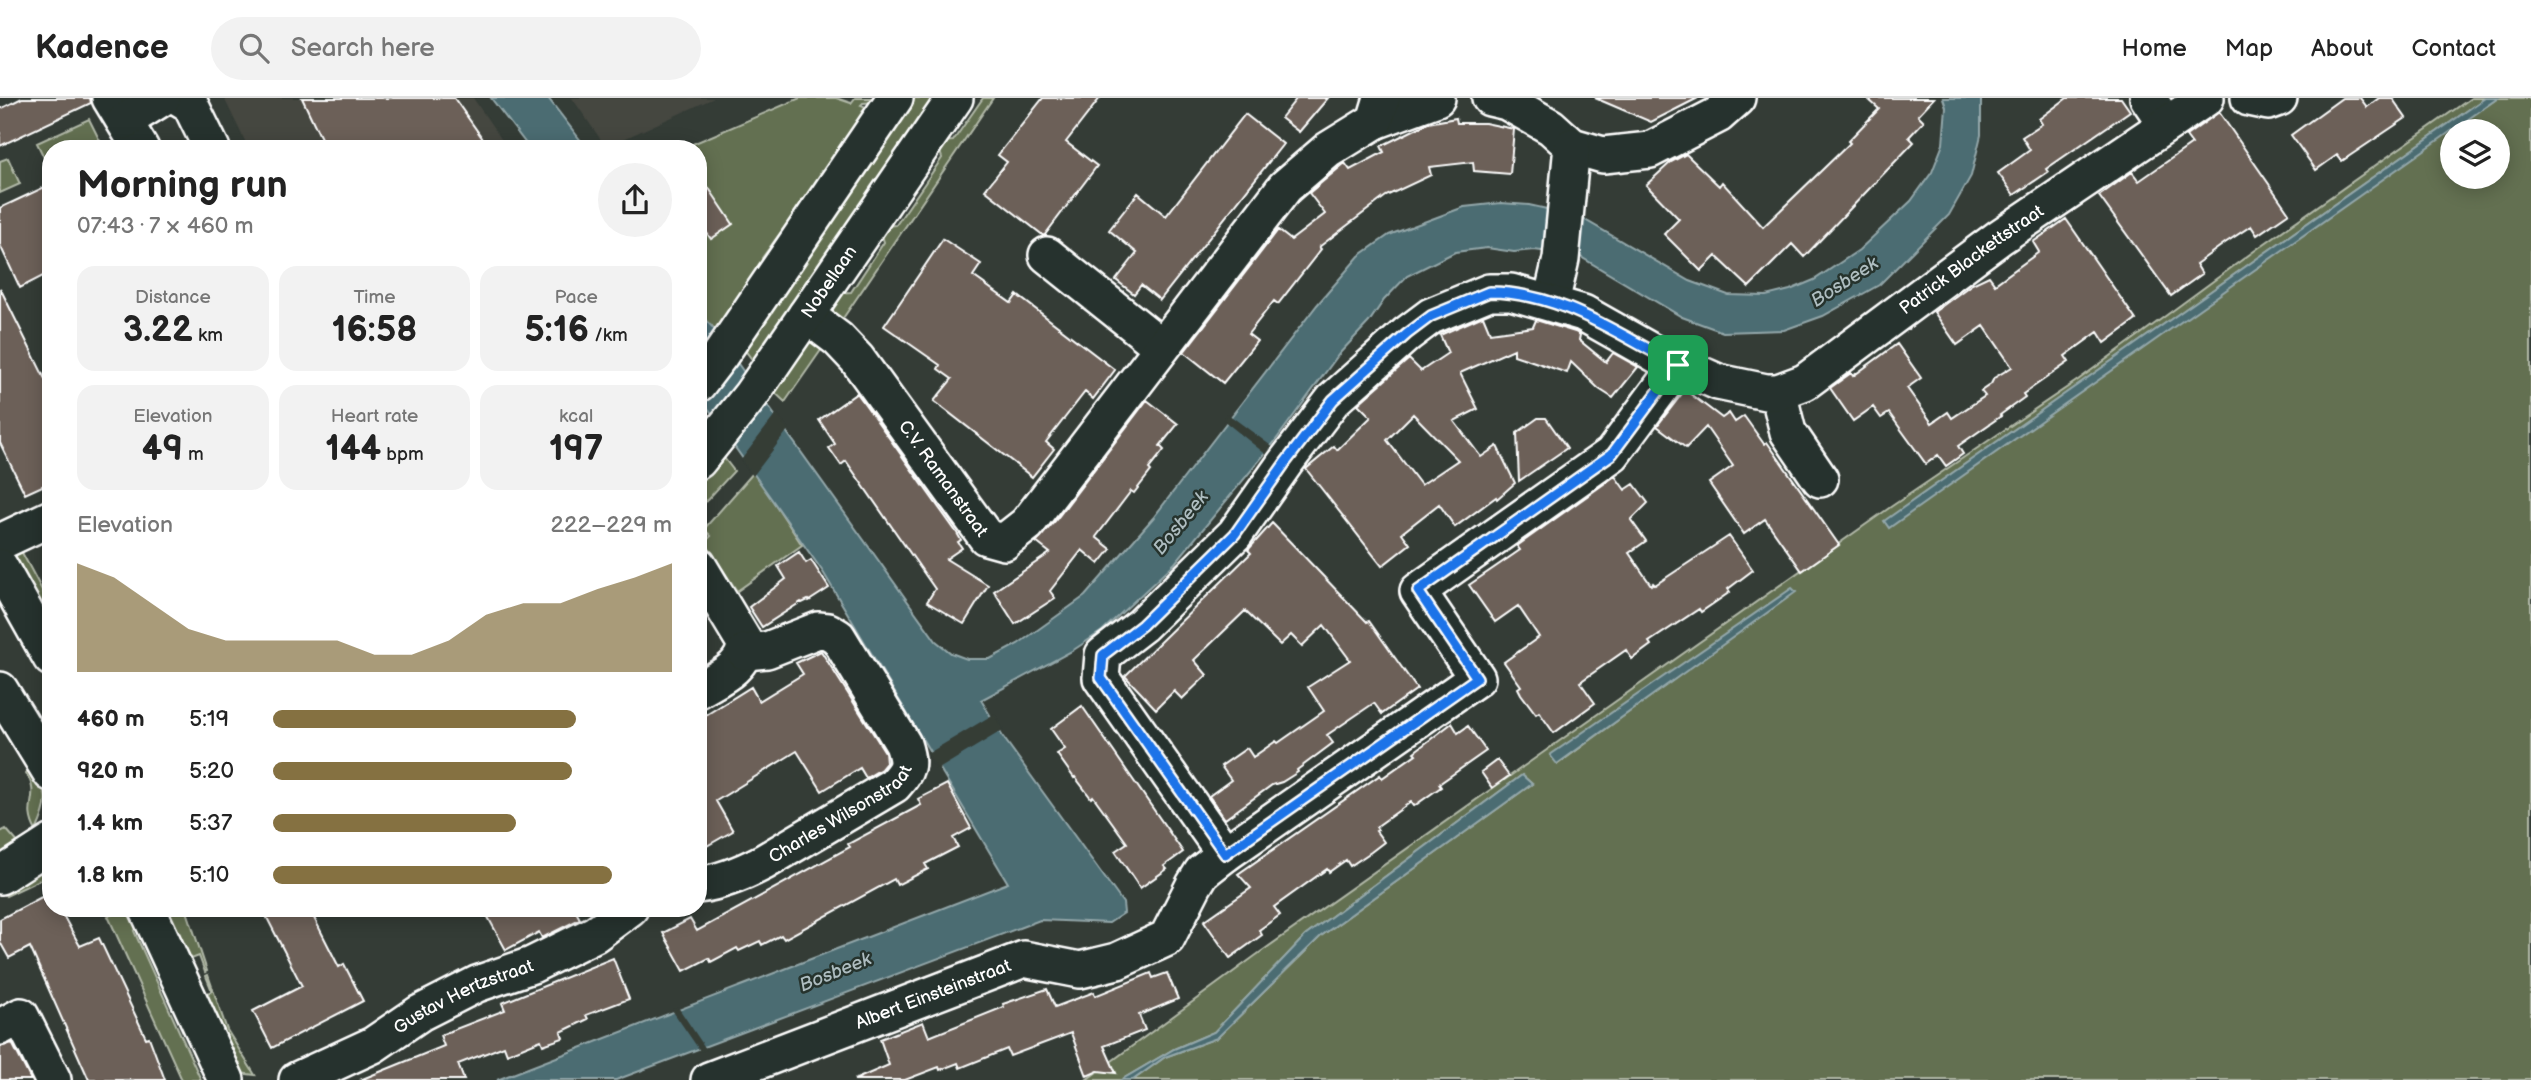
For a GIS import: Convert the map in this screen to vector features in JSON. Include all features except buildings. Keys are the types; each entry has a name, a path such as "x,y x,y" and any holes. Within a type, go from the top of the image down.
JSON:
{"street":[{"path":"125,123 162,98"},
{"path":"180,98 190,104 208,140"},
{"path":"707,372 895,98"},
{"name":"Nobellaan","path":"707,450 751,395 955,98"},
{"name":"C.V. Ramanstraat","path":"806,315 838,339 857,359 986,537 1004,542 1027,524 1285,187 1378,110 1437,98"},
{"path":"1490,98 1507,102 1551,127 1572,146 1603,155 1650,150 1718,115 1738,98"},
{"name":"Patrick Blackettstraat","path":"1779,392 1805,382 2000,237 2157,111 2206,98"},
{"path":"2249,98 2268,102 2279,98"},
{"path":"1551,303 1561,259 1572,146"},
{"path":"1047,255 1161,346"},
{"path":"1225,854 1101,678 1103,655 1142,625 1235,534 1333,400 1431,316 1489,292 1511,292 1583,313 1678,365 1718,382 1766,392 1779,392 1788,432 1821,479"},
{"name":"Albert Einsteinstraat","path":"709,1080 1024,959 1080,970 1117,961 1167,938 1202,872 1477,678 1418,591 1612,454 1678,365"},
{"path":"0,542 42,522"},
{"path":"0,567 42,642"},
{"path":"707,579 743,635 745,652 741,662 707,684"},
{"name":"Charles Wilsonstraat","path":"707,884 733,877 764,862 894,785 906,771 907,757 903,744 838,637 828,631 818,630 767,650 745,652"},
{"path":"0,691 42,759"},
{"path":"0,876 42,849"},
{"path":"151,917 226,1080"},
{"name":"Gustav Hertzstraat","path":"297,1080 373,1045 420,1013 477,985 532,965 596,934 618,917"},
{"path":"0,1027 21,1016 53,1080"}],"shaded area":[{"path":"224,98 473,98 502,140 245,140"},
{"path":"572,98 714,98 621,140 601,140"}],"green space":[{"path":"800,98 836,98 851,103 855,98 878,98 876,102 861,105 871,109 762,258 763,267 716,331 712,326 707,332 707,140 702,140"},
{"path":"911,98 939,98 754,362 744,349"},
{"path":"983,98 993,98 837,327 832,310 837,293 851,292 884,242 880,229 883,226 896,225 942,158 938,145 940,142 953,141"},
{"path":"2471,98 2485,98 2455,119 2441,119"},
{"path":"2498,98 2531,98 2531,1080 1133,1080 1165,1057 1217,1038 1321,936 1532,784 1522,775 1305,936 1214,1032 1174,1049 1121,1080 1086,1080 1255,956 1892,506 2078,380 2440,120 2440,130 1885,521 2440,138 2440,189 2510,189 2510,119 2468,119","holes":["1795,591 1558,764 1551,755"]},
{"path":"89,119 100,140 44,140"},
{"path":"42,141 42,153 37,143"},
{"path":"8,158 20,184 0,193 0,161"},
{"path":"808,342 826,343 785,402 771,389"},
{"path":"721,454 734,471 707,500 707,470"},
{"path":"754,472 802,545 737,591 707,545 711,536 707,532 707,526"},
{"path":"18,545 42,590 42,625 9,557"},
{"path":"31,767 42,786 42,817 36,831 30,814 32,789 26,773"},
{"path":"6,829 20,845 0,858 0,832"},
{"path":"36,868 42,876 42,879 6,896 1,889"},
{"path":"108,917 139,917 143,926 134,931 201,1080 182,1080"},
{"path":"166,917 189,917 207,971 205,972 199,956 186,961"},
{"path":"208,975 227,1030 255,1075 239,1073 201,996 212,991 206,976"}],"water":[{"path":"491,98 548,98 580,140 523,140"},
{"name":"Bosbeek","path":"1943,98 1981,98 1981,135 1971,176 1949,215 1879,285 1823,316 1784,330 1723,332 1682,317 1579,256 1487,248 1455,252 1407,276 1339,354 1273,444 1175,563 1102,631 1072,651 981,700 1003,737 1123,903 1124,913 1109,923 1040,920 616,1080 497,1080 1008,883 823,572 734,446 740,437 707,407 710,395 707,391 707,322 716,331 709,341 729,369 736,361 936,641 951,653 967,659 990,659 1018,644 1085,596 1153,518 1317,305 1359,256 1389,235 1464,207 1501,203 1529,205 1578,216 1690,281 1728,295 1766,296 1814,280 1859,250 1911,201 1932,172 1943,144 1946,107"},
{"path":"2485,98 2498,98 2468,119 2455,119"},
{"path":"2440,130 2440,139 1889,528 1884,521"},
{"path":"1792,588 1796,592 1557,764 1550,755"},
{"path":"1522,775 1532,784 1321,936 1217,1038 1165,1057 1133,1080 1121,1080 1174,1049 1214,1032 1305,936"}],"pier":[{"path":"777,413 788,430 753,476 741,460"},
{"path":"1228,414 1274,448 1270,448 1268,456 1223,420"},
{"path":"994,714 1003,730 937,770 927,754"},
{"path":"678,1007 706,1049 700,1051 672,1010"}],"route":[{"path":"1489,292 1511,292 1583,313 1678,365 1612,454 1418,591 1477,678 1225,854 1101,678 1103,655 1142,625 1235,534 1333,400 1431,316 1489,292"}]}
